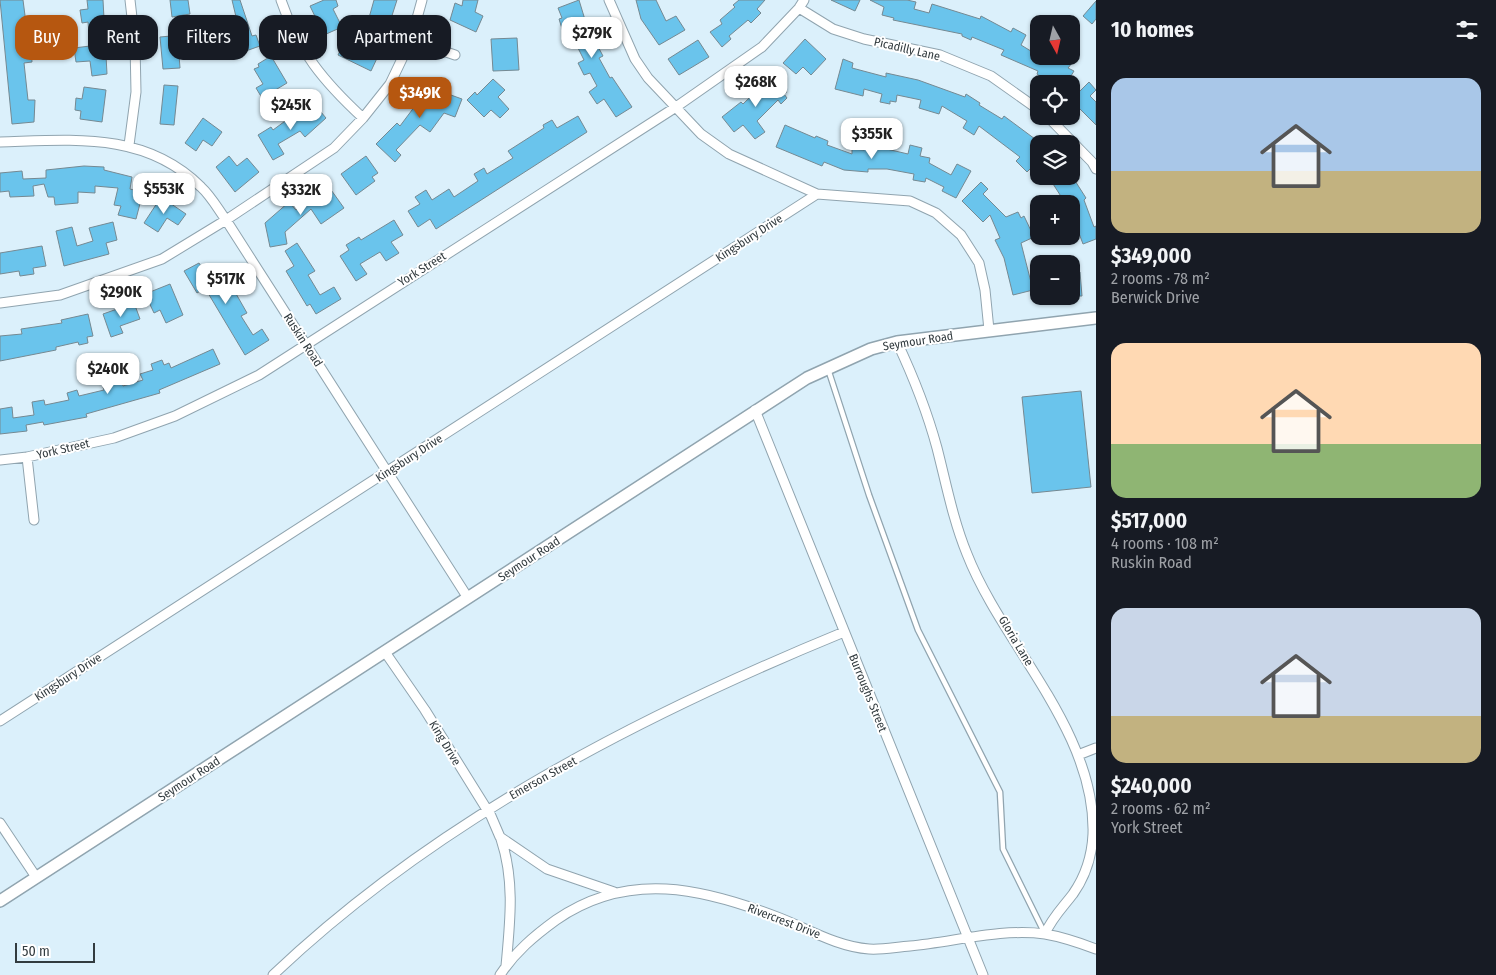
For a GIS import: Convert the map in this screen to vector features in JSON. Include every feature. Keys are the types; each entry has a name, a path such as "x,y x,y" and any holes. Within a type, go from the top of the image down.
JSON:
{"street":[{"path":"129,145 136,92 135,44 130,0"},
{"path":"280,0 290,28 309,60 332,90 363,118"},
{"path":"418,15 422,0"},
{"path":"609,0 635,59 648,78 701,134 729,154 817,194 910,201 936,213 961,234 979,263 985,290 989,330"},
{"name":"York Street","path":"0,460 27,457 114,438 175,416 259,375 676,108 762,47 802,4"},
{"name":"Picadilly Lane","path":"802,4 833,29 864,39 940,55 991,76 1030,104"},
{"path":"451,54 455,55"},
{"path":"0,303 60,295 162,259 226,220 334,148 363,118 390,84 401,60"},
{"path":"1056,125 1092,162 1096,169"},
{"name":"Ruskin Road","path":"0,142 87,140 129,145 174,165 201,187 226,220 468,598"},
{"name":"Kingsbury Drive","path":"0,721 817,194"},
{"name":"Seymour Road","path":"0,901 755,410 827,368 871,349 897,342 1096,318"},
{"name":"Gloria Lane","path":"897,342 926,412 967,554 992,602 1053,703 1078,755 1087,782 1092,806 1093,833 1085,873 1074,892 1048,925 1045,934"},
{"name":"Burroughs Street","path":"755,410 983,975"},
{"path":"27,457 34,520"},
{"name":"Emerson Street","path":"273,975 332,922 429,848 487,810 648,722 764,666 844,632"},
{"name":"King Drive","path":"385,652 425,710 487,810 500,837 507,859 512,904 506,967"},
{"path":"1078,755 1096,748"},
{"path":"0,823 36,877"},
{"path":"500,837 547,869 614,892"},
{"name":"Rivercrest Drive","path":"500,975 540,930 584,903 614,892 652,888 695,892 752,908 859,948 888,948 1018,932 1061,937 1096,950"}],"lane":[{"path":"827,368 869,495 918,630 1000,792 1003,849 1045,934"}],"building":[{"path":"0,0 23,0 25,15 15,15 15,60 32,60 32,62 24,63 28,100 35,100 34,122 12,124"},
{"path":"87,0 103,0 104,15 88,15 88,22 82,23 80,10 88,9"},
{"path":"170,0 188,0 190,14 172,15"},
{"path":"232,0 240,0 245,15 236,15"},
{"path":"324,0 336,0 338,6 333,9 337,17 337,29 327,34 327,15 314,15 310,6"},
{"path":"374,0 397,0 392,15 370,15"},
{"path":"463,0 478,0 475,12 483,16 476,32 451,20 455,3 462,6"},
{"path":"579,0 592,43 595,41 603,56 599,58 610,78 612,77 632,107 616,117 604,99 597,104 589,92 597,86 590,73 584,75 578,63 584,60 574,40 570,42 566,31 563,32 559,19 562,18 558,8"},
{"path":"636,0 656,0 666,21 676,16 685,30 659,45 641,19"},
{"path":"739,0 765,0 757,9 761,13 751,23 748,20 729,36 731,39 722,47 710,32 722,24 720,20 735,7 733,5"},
{"path":"831,0 860,0 855,11"},
{"path":"870,0 907,0 916,2 914,9 929,13 932,4 980,19 981,16 1011,32 1013,28 1026,35 1021,45 1030,50 1030,65 1070,65 1068,68 1074,71 1072,75 1038,75 1038,71 1001,55 1004,50 972,37 971,40 962,36 962,34 893,20 894,18 882,15 884,7"},
{"path":"1096,1 1096,19 1092,24 1083,16"},
{"path":"249,27 252,36 256,35 259,46 249,50"},
{"path":"168,36 168,60 179,60 180,68 163,69 160,37"},
{"path":"517,38 519,70 493,71 491,39"},
{"path":"805,39 826,59 811,75 803,67 796,74 783,63"},
{"path":"698,40 709,57 679,75 668,59"},
{"path":"88,46 88,60 106,60 107,74 92,76 90,61 76,62 76,60 78,60 78,48"},
{"path":"843,59 853,63 852,68 886,77 886,73 918,80 965,97 966,94 980,103 979,105 1002,119 1004,116 1030,135 1030,169 1027,172 1016,161 1020,157 979,126 974,135 963,128 967,121 942,106 939,114 919,108 921,100 897,95 896,102 890,101 890,104 880,102 882,94 864,89 863,96 835,89"},
{"path":"264,60 273,60 287,83 262,98 256,88 263,84 254,69 259,67 258,64"},
{"path":"348,60 376,60 371,71"},
{"path":"772,76 787,92 784,94 787,98 781,104 778,100 757,121 765,132 755,139 743,125 734,132 722,117 741,102 743,104"},
{"path":"493,79 505,90 498,97 509,109 500,118 491,110 484,117 467,100 475,92 477,95"},
{"path":"1089,82 1096,90 1090,96 1096,102 1096,125 1080,109 1080,91"},
{"path":"164,85 178,86 174,125 160,124"},
{"path":"423,85 462,99 455,117 444,113 430,132 420,125 396,150 401,155 395,162 376,144 397,123 400,126 415,106"},
{"path":"84,87 106,90 102,122 80,119 81,111 75,110 76,98 82,99"},
{"path":"315,105 326,118 305,137 300,131 278,144 284,154 273,160 258,135 271,127 273,130 296,113 301,118"},
{"path":"578,116 587,132 436,229 430,219 418,227 408,211 420,204 415,197 426,190 432,200 449,189 454,197 478,181 474,174 484,168 487,174 513,158 508,151 544,128 543,125 552,120 557,128"},
{"path":"203,118 222,132 212,146 203,140 196,151 185,143"},
{"path":"785,125 815,138 816,136 828,141 827,145 852,154 852,149 864,150 864,140 878,141 878,147 908,154 910,145 922,148 920,156 930,158 929,163 951,175 957,164 971,171 956,198 942,191 944,187 926,178 925,182 913,180 914,174 887,169 868,169 868,172 844,170 824,162 822,166 776,147"},
{"path":"229,156 237,166 247,158 259,172 235,192 216,167"},
{"path":"366,156 378,173 372,177 375,181 356,195 341,174"},
{"path":"84,166 104,167 104,170 132,177 130,189 143,192 136,219 118,215 121,206 114,205 118,188 95,186 95,193 78,192 78,203 55,205 54,197 48,197 44,184 33,186 34,196 10,197 9,191 0,192 0,173 22,171 23,179 46,178 46,170"},
{"path":"981,182 988,189 983,194 1006,217 1018,212 1021,218 1024,216 1030,229 1030,239 1021,243 1030,278 1030,291 1013,295 1004,258 995,240 1000,238 990,215 983,222 962,201"},
{"path":"1054,185 1078,185 1086,198 1084,200 1094,227 1096,226 1096,239 1083,244 1080,236 1080,195 1060,195"},
{"path":"329,187 344,208 321,224 311,209 285,232 287,244 270,247 265,223 289,202 296,210"},
{"path":"161,197 186,214 178,225 167,218 158,232 144,223"},
{"path":"394,220 403,235 391,242 399,253 386,261 380,252 360,264 367,274 356,281 340,256 349,250 346,245 359,237 361,240"},
{"path":"113,222 117,240 106,243 109,254 64,266 56,231 72,227 77,246 93,241 89,228"},
{"path":"297,243 315,271 308,275 320,295 334,287 341,299 316,314 310,304 307,306 286,271 294,266 285,251"},
{"path":"42,246 46,266 33,268 34,274 20,276 19,271 0,274 0,253"},
{"path":"199,263 205,273 219,264 247,313 241,316 253,335 262,329 269,340 245,355 205,288 197,293 184,271"},
{"path":"1080,272 1082,296 1080,296"},
{"path":"170,284 183,315 166,323 160,310 154,313 145,294"},
{"path":"133,300 140,319 120,326 123,333 111,337 103,314 120,308 119,304"},
{"path":"88,314 93,336 87,337 88,343 79,345 78,342 56,347 56,350 0,361 0,336 22,334 21,329 62,323 61,320"},
{"path":"213,349 220,364 159,390 160,393 86,414 87,417 44,425 43,422 26,425 27,431 0,434 0,409 12,407 13,418 34,415 32,402 44,400 45,405 69,400 67,393 77,390 79,396 104,390 103,387 111,385 109,381 121,377 123,386 143,380 140,374 153,370 151,364 162,360 164,365 169,363 171,368"},
{"path":"1081,391 1091,487 1032,493 1022,397"}]}
